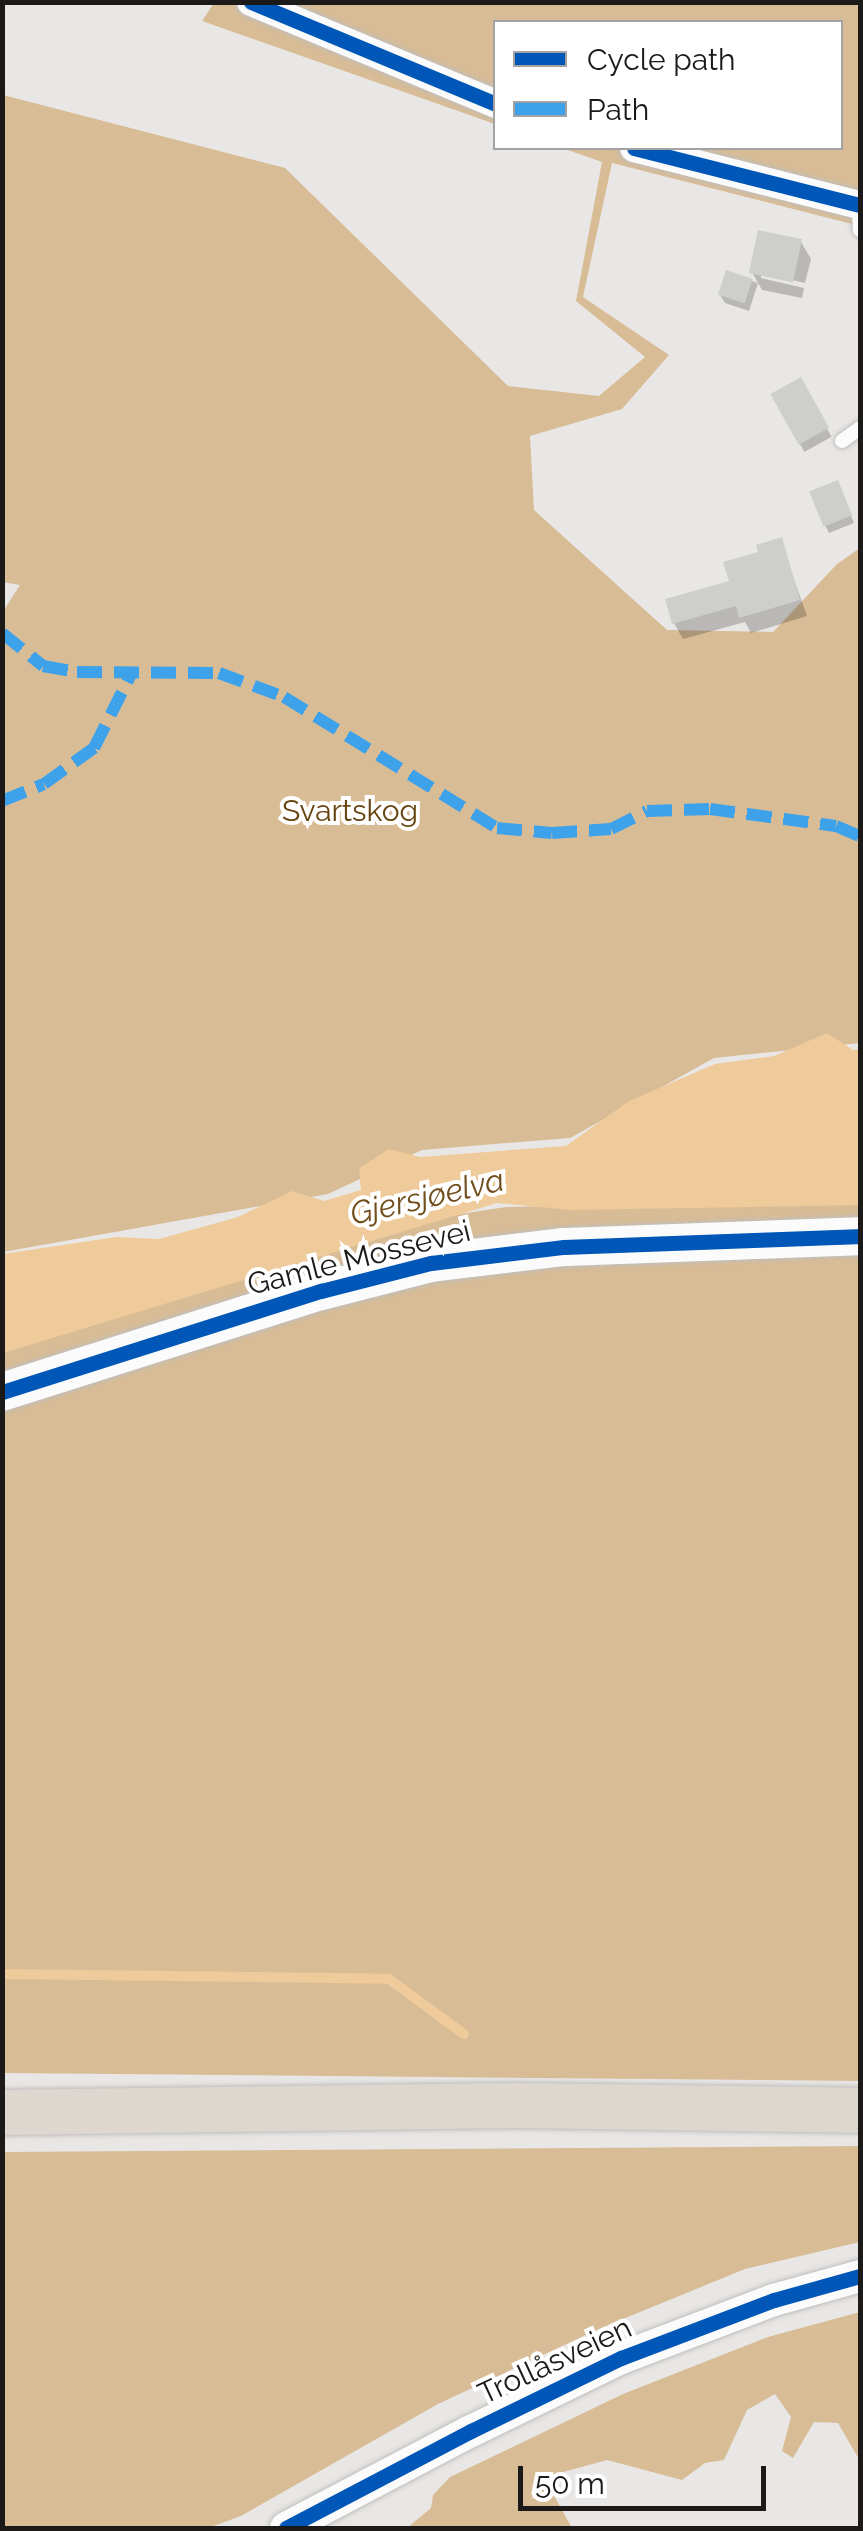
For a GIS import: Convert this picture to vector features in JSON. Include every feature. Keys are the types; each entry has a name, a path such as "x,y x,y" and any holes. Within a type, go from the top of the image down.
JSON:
{"highway":[{"path":"2,2083 521,2079 860,2084"},
{"path":"2,2112 518,2106 860,2110"}],"main road":[{"name":"Gamle Mossevei","path":"2,1392 210,1324 431,1263 548,1248 860,1236"}],"street":[{"path":"251,2 493,103"},
{"path":"642,150 860,205"},
{"name":"Trollåsveien","path":"286,2528 621,2358 774,2300 860,2276"}],"lane":[{"path":"860,205 860,230"},
{"path":"842,441 860,428"}],"green space":[{"name":"Svartskog","path":"214,3 860,3 860,226 612,163 583,297 669,355 622,409 530,436 534,510 667,630 773,632 837,564 860,548 860,1043 714,1058 570,1138 422,1150 328,1194 3,1252 2,613 20,585 2,582 3,95 285,168 508,386 599,396 645,357 576,301 602,162 568,150 843,150 843,20 493,20 493,123 202,21"},
{"path":"860,1198 860,2081 3,2073 3,1341 395,1224 506,1207"},
{"path":"860,2146 860,2242 745,2269 601,2328 438,2404 241,2516 208,2528 3,2528 3,2152"},
{"path":"860,2312 860,2461 838,2423 814,2422 793,2458 782,2451 791,2417 775,2394 747,2410 724,2460 705,2463 682,2480 607,2460 556,2474 552,2492 572,2528 407,2528 431,2508 433,2495 450,2477 623,2394 768,2337"}],"water":[{"name":"Gjersjøelva","path":"827,1033 853,1050 860,1049 860,1205 571,1210 497,1203 3,1353 3,1254 116,1237 159,1239 238,1217 292,1191 324,1201 361,1190 359,1168 389,1149 420,1157 566,1146 629,1101 715,1064 774,1056"}],"building":[{"path":"758,230 802,239 793,282 749,273"},
{"path":"726,270 753,279 745,303 718,295"},
{"path":"801,377 829,428 799,445 770,394"},
{"path":"838,480 852,515 823,527 809,492"},
{"path":"782,537 800,600 739,618 736,606 672,624 665,599 729,581 723,562 758,552 756,545"}],"waterway":[{"path":"2,1974 389,1979 464,2034"}],"marked path":[{"path":"2,633 43,666 77,672 219,673 284,697 497,828 552,833 611,829 647,811 710,809 836,826 860,836"},
{"path":"2,801 44,784 94,748 133,670"}],"cycle path":[{"path":"251,2 493,103"},
{"path":"642,150 860,205"},
{"path":"2,1392 321,1291 431,1263 564,1247 860,1236"},
{"path":"286,2528 621,2358 774,2300 860,2276"}]}
